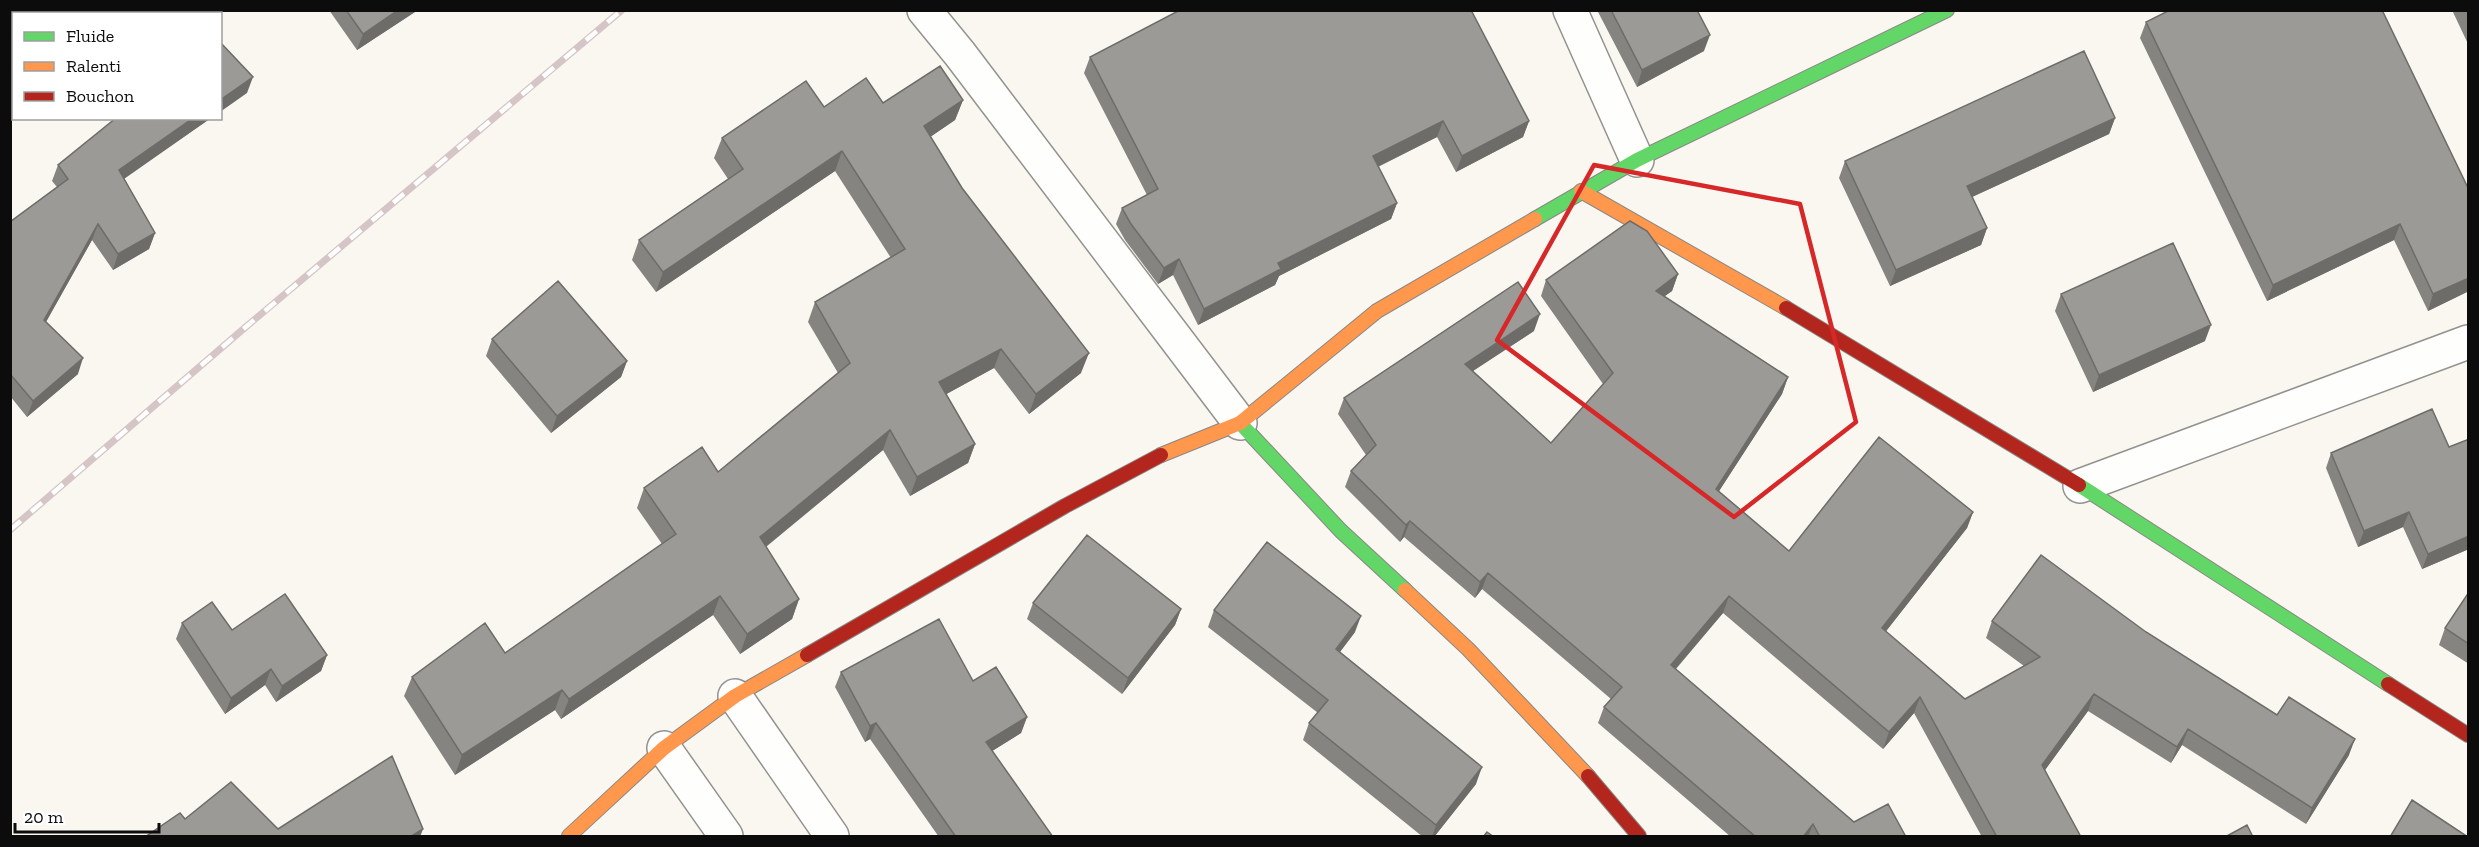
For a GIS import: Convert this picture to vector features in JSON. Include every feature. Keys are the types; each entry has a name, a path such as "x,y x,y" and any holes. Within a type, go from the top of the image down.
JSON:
{"street":[{"path":"924,10 960,54 1240,423 1341,531 1468,649 1586,774 1639,837"},
{"path":"1570,10 1637,160"},
{"path":"568,837 664,748 735,696 1065,506 1161,455 1240,423 1377,311 1581,191 1637,160 1947,10"},
{"path":"1581,191 1829,333 2080,486 2469,735"},
{"path":"2080,486 2469,342"},
{"path":"735,696 832,837"},
{"path":"664,748 726,837"}],"highlighted area":[{"path":"1594,165 1800,204 1856,422 1734,517 1497,340"}],"building":[{"path":"346,10 398,10 363,34"},
{"path":"1180,10 1471,10 1529,121 1462,156 1443,121 1373,156 1397,203 1278,263 1281,269 1204,309 1179,259 1164,268 1131,224 1122,208 1158,189 1090,57"},
{"path":"1611,10 1697,10 1710,35 1642,70"},
{"path":"2170,10 2382,10 2469,190 2469,278 2433,294 2400,224 2273,285 2146,22"},
{"path":"222,44 253,77 222,99"},
{"path":"2084,51 2115,118 1967,186 1987,228 1896,270 1845,161"},
{"path":"940,66 963,100 924,126 962,188 1089,353 1036,394 1001,349 939,382 975,444 917,477 890,430 760,537 799,599 747,634 720,596 569,699 562,690 462,755 412,677 485,623 505,653 676,534 644,488 702,447 718,472 850,363 815,302 905,249 842,151 663,272 639,240 743,169 722,138 806,81 824,107 866,78 883,103"},
{"path":"114,120 190,120 119,170 155,233 118,254 98,224 44,320 83,358 33,401 10,374 10,222 68,179 58,165"},
{"path":"1630,221 1647,231 1678,274 1656,291 1788,377 1716,489 1789,551 1879,437 1973,512 1882,628 1965,699 2040,657 1992,621 2041,555 2146,632 2277,715 2289,697 2355,739 2312,808 2188,729 2177,747 2094,694 2042,765 2081,837 1997,837 1920,697 1889,732 1729,596 1671,665 1854,822 1888,804 1906,837 1820,837 1813,824 1803,837 1756,837 1604,707 1622,687 1488,573 1480,582 1410,521 1406,525 1351,471 1376,445 1344,398 1518,282 1540,314 1465,364 1551,443 1613,373 1546,280"},
{"path":"2173,243 2211,325 2099,375 2061,294"},
{"path":"558,281 627,361 557,416 492,339"},
{"path":"2432,409 2449,447 2469,439 2469,536 2428,554 2409,512 2364,531 2331,453"},
{"path":"1087,535 1181,609 1128,678 1033,603"},
{"path":"1267,542 1361,616 1336,649 1482,767 1436,825 1309,723 1328,700 1214,610"},
{"path":"2469,592 2469,644 2445,628"},
{"path":"285,594 327,655 282,686 271,669 231,698 182,623 212,602 232,630"},
{"path":"939,619 973,681 996,667 1027,717 986,742 1053,837 956,837 876,723 870,726 841,672"},
{"path":"392,756 423,829 410,837 145,837 180,813 185,819 231,782 278,829"},
{"path":"2412,800 2468,837 2390,837"},
{"path":"2247,825 2253,837 2225,837"},
{"path":"1487,832 1494,837 1483,837"}],"railway":[{"path":"10,530 241,331 622,10"}],"traffic: fast":[{"path":"1535,219 1637,160 1947,10"},
{"path":"1240,423 1341,531 1405,590"},
{"path":"2079,485 2388,684"}],"traffic: slow":[{"path":"1581,191 1786,308"},
{"path":"1161,455 1240,423 1377,311 1535,219"},
{"path":"1405,590 1468,649 1588,776"},
{"path":"569,836 664,748 735,696 807,655"}],"traffic: jam":[{"path":"1786,308 2079,485"},
{"path":"807,655 1065,506 1161,455"},
{"path":"2388,684 2468,735"},
{"path":"1588,776 1639,836"}]}
